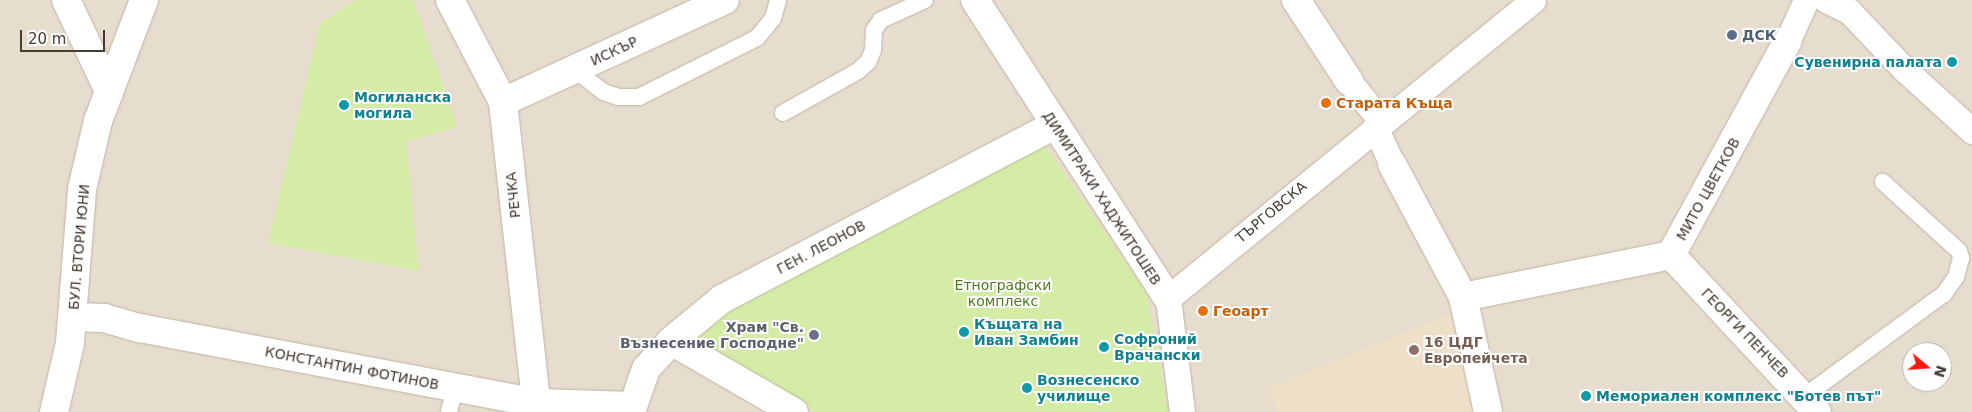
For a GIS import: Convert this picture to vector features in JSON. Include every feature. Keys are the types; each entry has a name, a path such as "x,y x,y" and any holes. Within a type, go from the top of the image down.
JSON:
{"street":[{"path":"66,0 108,91"},
{"name":"БУЛ. ВТОРИ ЮНИ","path":"54,412 73,317 82,189 108,91 144,0"},
{"name":"РЕЧКА","path":"450,0 502,102 536,403"},
{"name":"ИСКЪР","path":"502,102 725,0"},
{"name":"ДИМИТРАКИ ХАДЖИТОШЕВ","path":"975,0 1053,126 1168,298 1182,412"},
{"path":"1296,0 1379,124 1392,164 1463,297 1488,412"},
{"name":"ТЪРГОВСКА","path":"1168,298 1532,0"},
{"path":"1787,42 1806,0"},
{"path":"1826,0 1849,11 1905,70 1972,131"},
{"name":"МИТО ЦВЕТКОВ","path":"1463,297 1671,256 1787,42"},
{"name":"ГЕН. ЛЕОНОВ","path":"632,409 646,369 672,341 722,299 1053,126"},
{"name":"ГЕОРГИ ПЕНЧЕВ","path":"1671,256 1811,404"},
{"name":"КОНСТАНТИН ФОТИНОВ","path":"73,317 104,318 452,400 632,409"},
{"path":"672,341 794,412"}],"lane":[{"path":"574,69 603,92 618,98 639,96 757,38 773,18 778,0"},
{"path":"783,113 858,71 868,62 873,50 874,30 881,20 924,0"},
{"path":"1811,404 1944,294 1956,278 1961,258 1959,251 1883,182"}],"shaded area":[{"path":"0,0 1972,0 1972,412 0,412"},
{"name":"16 ЦДГ Европейчета","path":"1458,311 1474,412 1278,412 1268,388"}],"green space":[{"path":"356,0 413,0 457,127 406,142 419,271 268,243 320,23"},
{"name":"Етнографски комплекс","path":"1042,141 1147,294 1168,412 814,412 696,341 704,314"}],"place":[{"name":"ДСК","path":"1732,35"},
{"name":"Сувенирна палата","path":"1952,62"},
{"name":"Старата Къща","path":"1326,103"},
{"name":"Могиланска могила","path":"344,105"},
{"name":"Геоарт","path":"1203,311"},
{"name":"Къщата на Иван Замбин","path":"964,332"},
{"name":"Храм \"Св. Възнесение Господне\"","path":"814,335"},
{"name":"Софроний Врачански","path":"1104,347"},
{"name":"16 ЦДГ Европейчета","path":"1414,350"},
{"name":"Вознесенско училище","path":"1027,388"},
{"name":"Мемориален комплекс \"Ботев път\"","path":"1586,396"}]}
